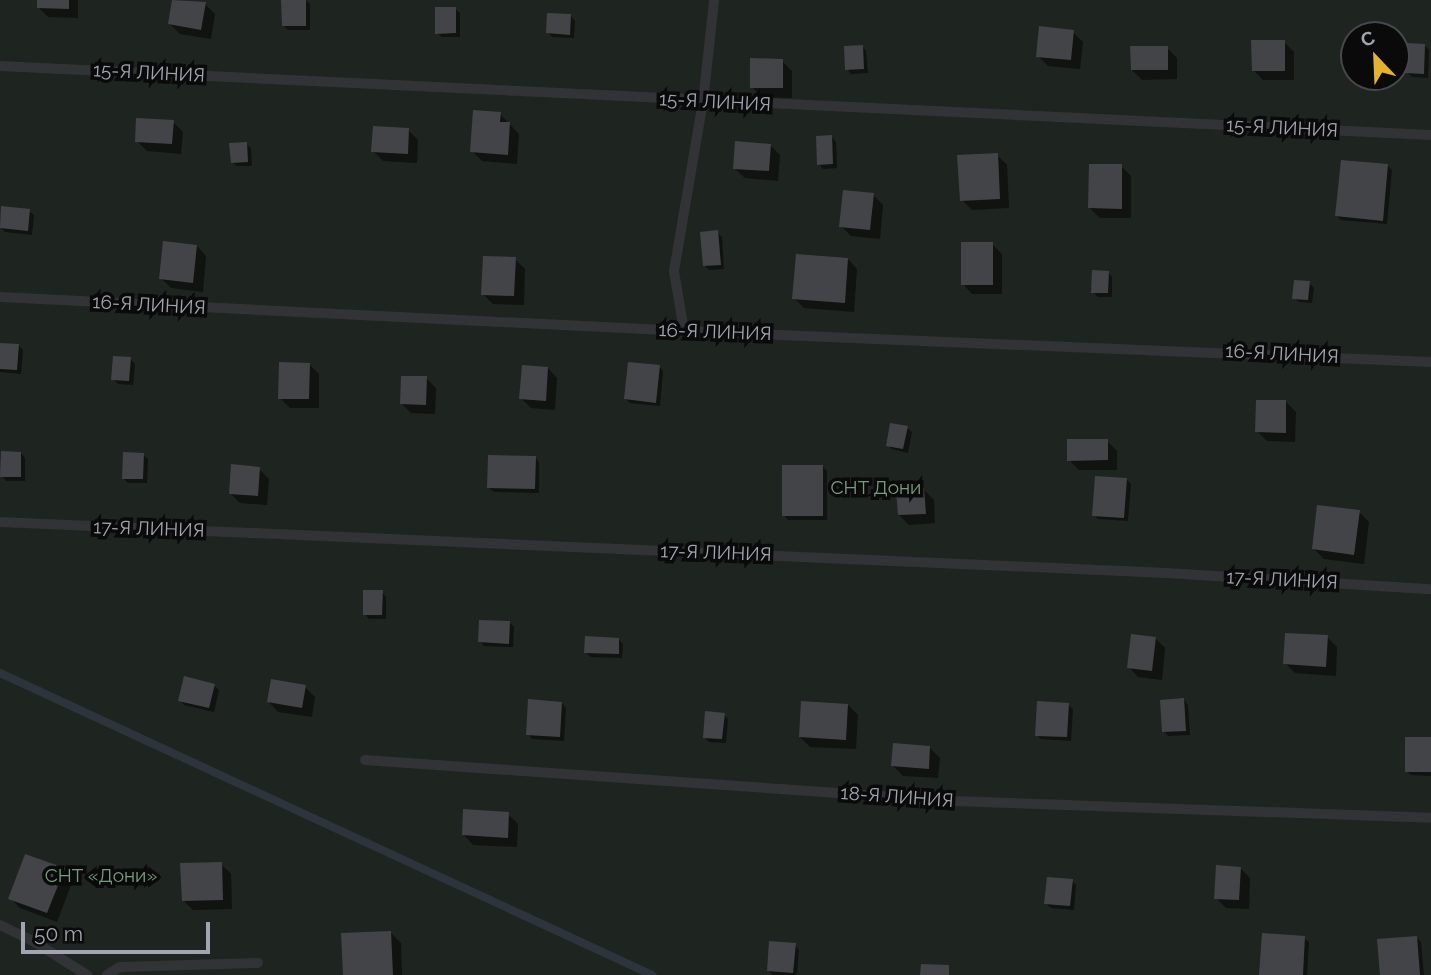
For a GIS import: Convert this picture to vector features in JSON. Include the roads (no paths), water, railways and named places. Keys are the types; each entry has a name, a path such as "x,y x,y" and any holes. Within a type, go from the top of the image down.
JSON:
{"lane":[{"path":"684,331 674,271 703,102 714,0"},
{"name":"15-Я ЛИНИЯ","path":"0,66 703,102 1431,135"},
{"name":"16-Я ЛИНИЯ","path":"0,297 684,331 1431,362"},
{"name":"17-Я ЛИНИЯ","path":"0,522 1166,573 1431,589"},
{"name":"18-Я ЛИНИЯ","path":"365,760 953,801 1431,818"},
{"path":"0,925 33,941 87,975"},
{"path":"107,975 120,967 258,963"}],"waterway":[{"path":"0,673 652,975"}],"park label":[{"name":"СНТ Дони","path":"876,488"},
{"name":"СНТ «Дони»","path":"101,876"}]}
